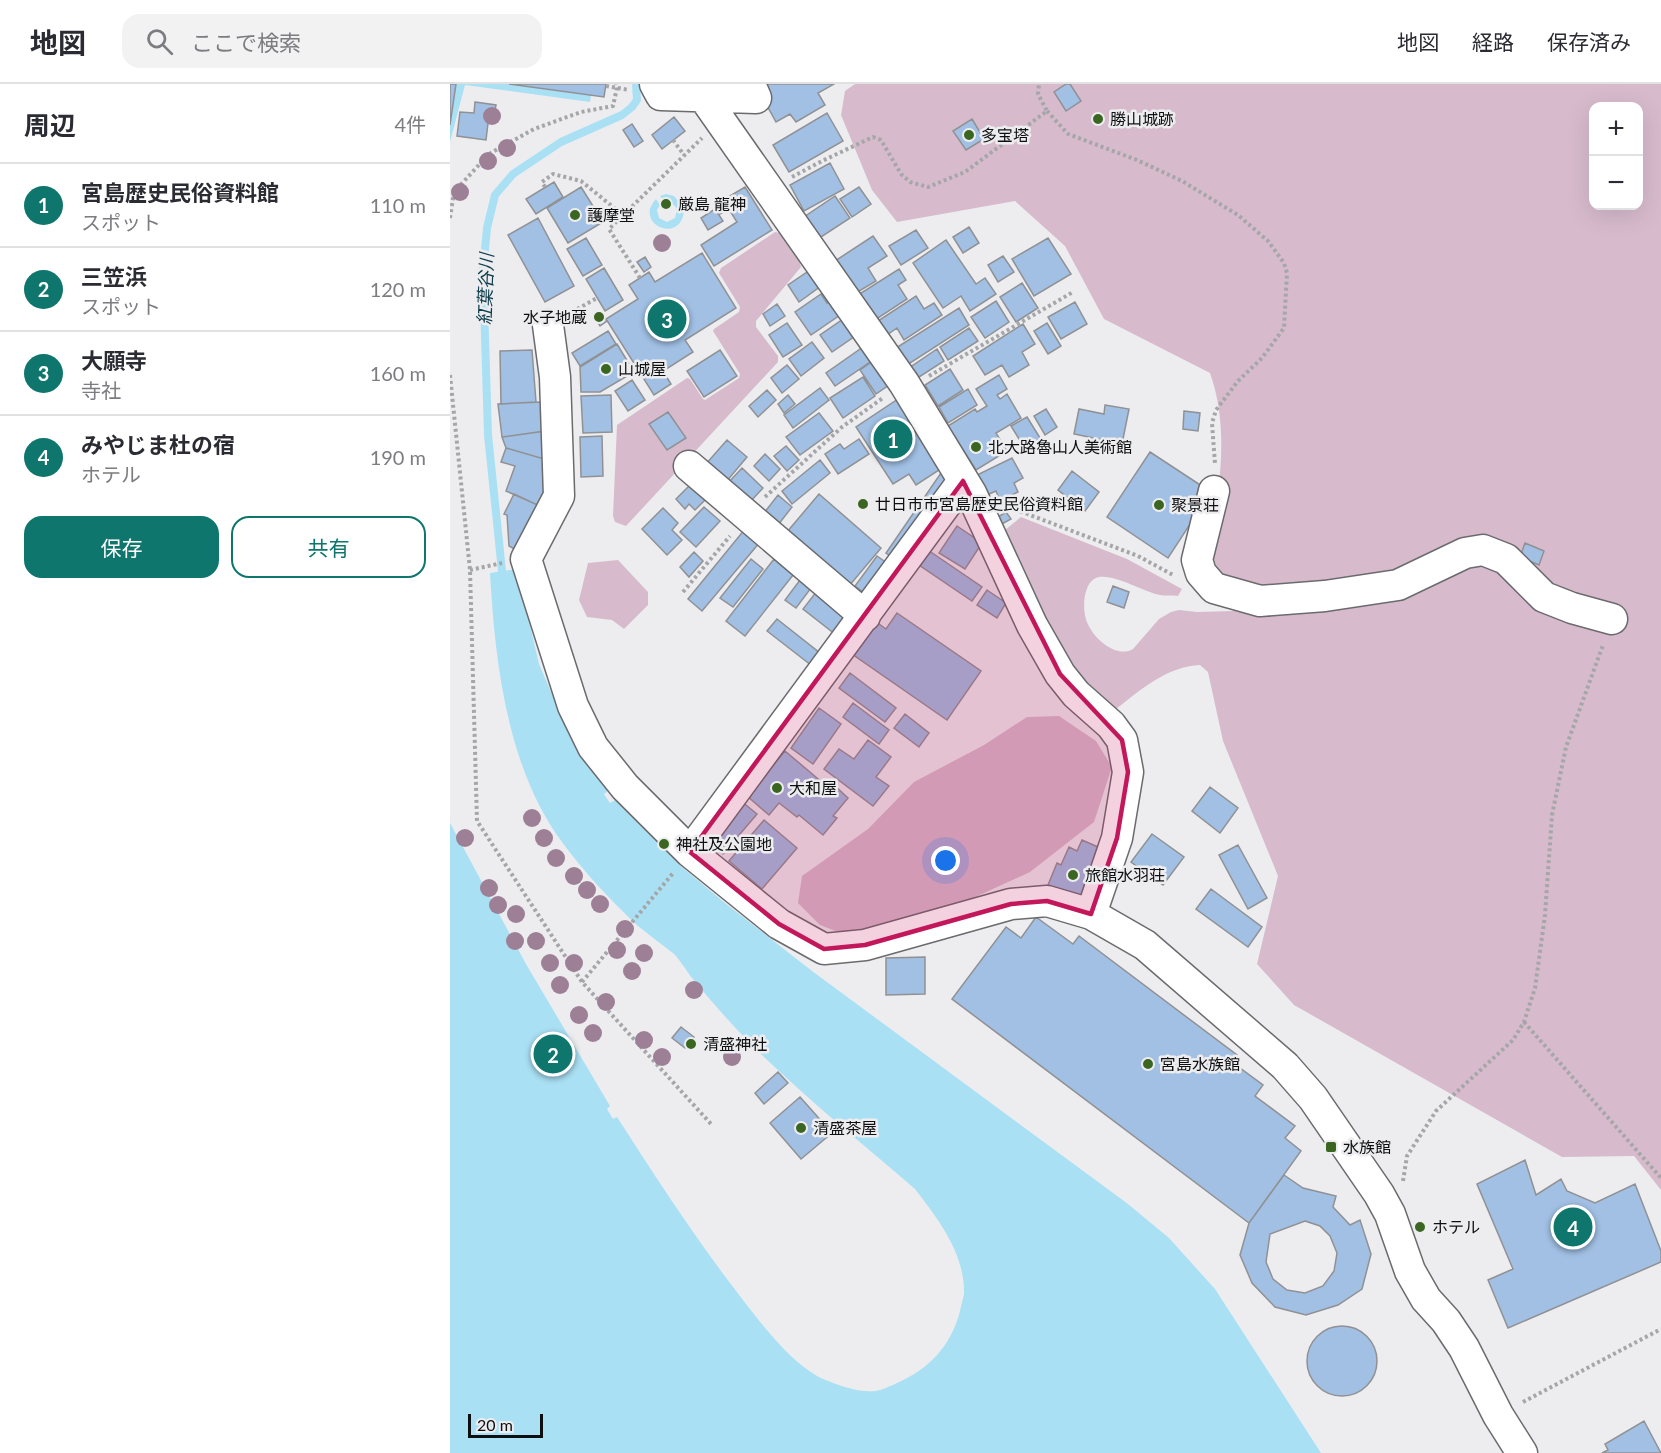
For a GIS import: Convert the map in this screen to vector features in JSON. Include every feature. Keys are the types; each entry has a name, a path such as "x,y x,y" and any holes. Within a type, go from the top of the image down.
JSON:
{"street":[{"path":"655,84 661,95 756,98 750,84"},
{"path":"703,96 904,383 963,481 1032,625 1060,674 1076,694 1111,725 1122,740 1128,772 1117,838 1091,914"},
{"path":"548,325 555,377 559,496 526,559 573,706 593,747 683,861 779,924 824,949 865,945 1011,904 1047,901 1091,914 1145,945 1285,1066 1313,1098 1379,1194 1390,1214 1410,1271 1426,1299 1446,1321 1464,1348 1498,1416 1522,1453"},
{"path":"688,466 866,616"},
{"path":"683,861 866,616 963,481"},
{"path":"1214,491 1197,560 1201,573 1214,588 1260,601 1324,596 1398,585 1465,553 1483,550 1506,559 1544,597 1572,608 1612,619"}],"path":[{"path":"1039,84 1038,94 1047,111 1068,134 1137,160 1182,181 1238,215 1268,241 1284,263 1287,273 1284,328 1262,358 1238,381 1216,410 1212,423 1215,461 1214,491"},
{"path":"450,218 454,192 489,154 534,129 581,112 613,106 618,87 606,86"},
{"path":"768,190 873,137 881,140 901,174 910,182 928,187 965,172 1047,111"},
{"path":"640,278 609,229 720,121"},
{"path":"674,140 684,155"},
{"path":"545,187 542,182 553,174 580,181 623,215"},
{"path":"682,592 747,515 842,427 904,383 916,384 1073,292"},
{"path":"450,375 470,570 477,821 582,982 711,1124"},
{"path":"999,503 1138,556 1176,576"},
{"path":"470,570 488,565"},
{"path":"1390,1214 1400,1197 1407,1156 1436,1111 1513,1040 1524,1022 1535,988 1545,915 1552,815 1566,747 1612,619"},
{"path":"582,982 683,861"},
{"path":"1524,1022 1661,1178"},
{"path":"1498,1416 1661,1329"}],"highlighted area":[{"path":"963,481 1060,674 1122,740 1128,772 1117,838 1091,914 1047,901 1011,904 865,945 824,949 779,924 690,852"}],"shaded area":[{"path":"855,84 1661,84 1661,1190 1634,1156 1562,1157 1294,1005 1257,964 1278,876 1223,741 1208,672 1200,665 1188,666 1166,674 1116,709 1109,708 1066,665 1004,538 1005,530 1021,517 1127,559 1182,589 1178,596 1162,595 1108,577 1100,577 1090,582 1084,605 1085,617 1090,628 1100,640 1119,651 1133,649 1159,619 1171,612 1179,610 1233,611 1240,605 1206,566 1218,494 1221,445 1217,397 1210,373 1104,319 1065,246 1015,201 897,222 872,190 841,115 845,91"},
{"path":"775,232 780,233 799,260 801,267 756,321 756,327 778,356 778,362 626,526 615,522 613,516 617,425 687,378 705,400 739,378 740,374 713,331 739,312 740,307 719,273 721,268"},
{"path":"618,560 648,592 648,605 624,629 612,620 587,617 579,600 588,563"},
{"path":"1059,716 1096,741 1112,767 1094,822 1030,872 916,924 859,940 820,925 798,903 802,876 868,829 914,782 984,745 1027,717"}],"water":[{"path":"450,84 593,84 590,102 465,85 450,142"},
{"path":"666,194 674,196 684,208 682,220 669,229 661,228 650,217 650,208 656,199 660,205 657,210 659,218 667,222 675,218 677,209 660,196"},
{"path":"517,569 539,664 573,743 608,791 604,794 610,803 615,800 683,868 812,971 1128,1204 1169,1238 1215,1289 1321,1453 450,1453 450,823 526,964 610,1106 607,1109 613,1119 617,1117 726,1278 789,1354 811,1372 835,1384 862,1391 884,1389 919,1371 937,1355 956,1324 964,1294 960,1265 949,1237 915,1189 782,1074 736,1029 674,954 638,926 598,886 562,842 543,813 516,748 507,713 500,678 492,607 490,573"}],"building":[{"path":"450,84 456,84 450,125"},
{"path":"509,84 606,84 604,97"},
{"path":"755,84 834,84 818,93 825,105 796,122 790,114 776,122"},
{"path":"1070,84 1081,101 1066,111 1054,92"},
{"path":"475,102 496,105 494,116 489,115 486,140 457,136 460,112 474,113"},
{"path":"827,113 843,141 789,172 773,145"},
{"path":"674,117 685,131 662,149 652,135"},
{"name":"多宝塔","path":"972,119 984,139 966,150 953,131"},
{"path":"632,124 643,141 634,147 623,130"},
{"path":"830,163 844,189 804,211 790,185"},
{"path":"554,182 563,197 536,214 526,199"},
{"name":"護摩堂","path":"581,187 603,222 568,243 547,208"},
{"path":"745,187 772,230 714,266 701,245 737,222 723,200"},
{"path":"859,187 871,204 852,217 840,199"},
{"path":"835,196 850,218 818,239 804,217"},
{"path":"722,202 727,210 720,214 715,206"},
{"path":"715,209 723,221 708,230 701,218"},
{"path":"538,218 574,286 545,302 508,235"},
{"path":"969,227 979,243 963,253 953,237"},
{"path":"916,230 928,248 901,265 889,246"},
{"path":"873,236 887,256 868,268 876,281 856,293 835,261"},
{"path":"586,238 602,265 583,276 567,249"},
{"path":"1048,238 1071,274 1034,296 1012,259"},
{"path":"946,240 976,284 985,278 996,294 970,311 961,296 943,308 913,263"},
{"path":"702,253 736,308 685,340 693,352 663,371 671,384 654,395 606,319 638,299 629,285 649,272 655,282"},
{"path":"1003,256 1014,272 998,282 988,265"},
{"path":"645,257 651,267 644,272 637,262"},
{"path":"604,268 623,300 605,311 586,279"},
{"path":"899,269 906,280 898,285 907,299 875,320 858,295"},
{"path":"810,270 821,286 799,302 788,285"},
{"path":"1022,283 1038,308 1016,322 1000,297"},
{"path":"821,294 827,303 834,299 843,313 811,335 795,312"},
{"path":"916,296 924,309 934,303 942,315 904,340 897,328 887,335 878,321"},
{"path":"996,301 1009,322 985,338 971,317"},
{"path":"1075,302 1087,324 1061,339 1048,317"},
{"path":"777,304 785,316 770,326 763,314"},
{"path":"959,308 969,325 907,365 896,348"},
{"path":"601,313 607,321 600,326 595,317"},
{"path":"849,315 861,332 832,352 820,335"},
{"path":"787,323 802,345 783,357 769,335"},
{"path":"1047,323 1061,346 1048,354 1034,331"},
{"path":"1023,324 1035,344 1022,352 1029,365 1009,377 1002,365 985,375 973,356"},
{"path":"969,328 978,341 948,360 940,347"},
{"path":"608,331 616,344 580,366 572,353"},
{"path":"812,342 824,358 801,376 789,359"},
{"name":"山城屋","path":"617,344 634,372 600,392 581,392 580,367"},
{"path":"863,347 873,360 835,386 826,373"},
{"path":"937,349 944,361 916,379 909,368"},
{"path":"532,350 536,402 501,404 500,351"},
{"path":"720,350 737,376 704,397 687,371"},
{"path":"873,361 889,385 876,394 860,370"},
{"path":"787,365 799,379 782,393 771,378"},
{"path":"950,369 963,390 938,406 925,385"},
{"path":"999,375 1007,389 997,395 1000,399 1007,394 1021,418 996,433 1007,451 976,470 948,426 975,409 977,412 987,406 976,389"},
{"path":"863,377 875,396 843,418 830,398"},
{"path":"632,380 645,400 628,411 615,391"},
{"path":"820,388 829,400 793,428 784,415"},
{"path":"968,389 977,405 948,423 939,407"},
{"path":"767,390 776,400 758,417 749,406"},
{"path":"611,395 612,432 583,433 581,396"},
{"path":"788,395 795,404 784,413 778,404"},
{"path":"898,399 931,450 928,452 939,470 916,485 909,474 893,484 856,427"},
{"path":"541,402 545,431 502,437 498,404"},
{"path":"1105,405 1129,409 1122,444 1074,434 1079,409 1104,414"},
{"path":"1046,409 1057,427 1045,435 1034,416"},
{"path":"1184,411 1200,413 1198,431 1183,429"},
{"path":"668,412 686,438 667,450 649,424"},
{"path":"819,413 833,431 800,455 786,437"},
{"path":"1027,417 1045,446 1029,455 1011,426"},
{"path":"545,431 551,461 506,448 502,437"},
{"path":"602,436 603,476 581,477 580,437"},
{"path":"859,439 869,454 838,474 825,454 840,444 844,449"},
{"path":"727,440 747,457 726,482 706,464"},
{"path":"786,446 799,460 787,471 774,456"},
{"path":"506,448 551,461 553,473 540,506 506,491 515,466 501,462"},
{"name":"聚景荘","path":"1150,452 1211,492 1168,558 1107,517"},
{"path":"765,454 780,469 769,481 754,466"},
{"path":"1012,458 1023,478 1014,483 1018,492 1000,501 996,491 987,495 977,475"},
{"path":"820,460 830,473 792,504 782,491"},
{"path":"742,468 763,488 750,502 728,483"},
{"path":"1072,471 1099,492 1085,511 1058,490"},
{"path":"941,473 951,480 896,560 886,553"},
{"path":"693,482 708,497 695,510 689,504 685,509 676,499"},
{"path":"514,494 540,506 520,552 509,546 507,515 504,514"},
{"path":"819,494 881,548 849,586 787,532"},
{"path":"778,495 792,507 778,525 764,513"},
{"path":"704,507 720,521 696,547 680,532"},
{"path":"663,508 678,523 672,530 682,540 667,555 642,529"},
{"path":"1006,512 1011,519 1002,524 998,517"},
{"path":"957,526 982,543 965,569 939,553"},
{"path":"745,529 760,542 702,611 688,599"},
{"path":"1525,543 1544,551 1539,565 1520,557"},
{"path":"925,548 982,587 972,601 916,563"},
{"path":"694,552 703,561 689,577 680,567"},
{"path":"877,556 894,568 871,598 855,586"},
{"path":"751,559 763,569 733,607 720,598"},
{"path":"774,559 793,575 745,636 726,621"},
{"path":"800,580 811,588 796,608 785,600"},
{"path":"1113,586 1129,592 1124,608 1107,602"},
{"path":"987,590 1006,603 997,618 977,605"},
{"path":"817,591 854,621 840,638 803,609"},
{"path":"897,613 981,671 947,720 852,654 875,621 886,629"},
{"path":"777,619 825,657 816,669 767,631"},
{"path":"850,673 896,708 885,722 839,688"},
{"path":"853,703 889,730 879,744 843,717"},
{"path":"819,708 841,724 813,764 791,748"},
{"path":"905,714 929,733 919,747 894,728"},
{"path":"868,740 891,757 876,777 889,786 873,806 824,769 839,749 854,759"},
{"path":"785,751 830,789 834,785 848,798 833,816 837,818 823,835 799,815 797,817 779,803 769,815 747,796"},
{"path":"1210,787 1238,808 1220,833 1192,811"},
{"path":"741,801 757,814 723,854 708,840"},
{"path":"764,820 797,848 762,889 729,861"},
{"path":"1152,834 1184,857 1163,885 1131,862"},
{"name":"旅館水羽荘","path":"1082,840 1105,850 1084,901 1048,885 1057,863 1061,865 1069,847 1077,851"},
{"path":"1238,845 1267,898 1248,909 1219,855"},
{"path":"1211,889 1262,927 1248,947 1196,909"},
{"path":"1036,917 1073,944 1079,936 1237,1055 1232,1062 1263,1085 1255,1096 1295,1126 1285,1138 1301,1151 1249,1223 952,999 1006,927 1021,938"},
{"path":"925,957 925,994 886,995 886,958"},
{"path":"681,1027 694,1037 685,1048 672,1038"},
{"path":"778,1072 788,1083 764,1104 755,1093"},
{"name":"清盛茶屋","path":"800,1097 832,1133 801,1159 770,1123"},
{"path":"1525,1160 1536,1195 1561,1179 1567,1191 1595,1203 1635,1184 1661,1251 1661,1262 1508,1328 1488,1280 1513,1269 1477,1184"},
{"path":"1284,1175 1303,1188 1336,1196 1333,1207 1350,1225 1360,1220 1371,1254 1362,1289 1338,1305 1306,1315 1275,1307 1252,1283 1240,1255 1249,1223","holes":["1305,1221 1320,1226 1330,1236 1337,1253 1334,1271 1323,1286 1305,1293 1287,1290 1273,1279 1266,1262 1270,1234"]},
{"path":"1342,1326 1355,1329 1367,1336 1374,1348 1377,1361 1374,1374 1367,1386 1355,1393 1342,1396 1329,1393 1317,1386 1310,1374 1307,1361 1310,1348 1317,1336 1329,1329"},
{"path":"1644,1421 1661,1453 1602,1453 1608,1450 1605,1444"}],"waterway":[{"name":"紅葉谷川","path":"502,571 488,435 483,271 487,228 495,195 513,174 561,142 622,115 637,100 636,84"}],"place":[{"name":"勝山城跡","path":"1098,119"},
{"name":"多宝塔","path":"969,135"},
{"name":"厳島 龍神","path":"666,204"},
{"name":"護摩堂","path":"575,215"},
{"name":"水子地蔵","path":"599,317"},
{"name":"大願寺","path":"667,319"},
{"name":"山城屋","path":"606,369"},
{"name":"宮島歴史民俗資料館","path":"893,439"},
{"name":"北大路魯山人美術館","path":"976,447"},
{"name":"廿日市市宮島歴史民俗資料館","path":"863,504"},
{"name":"聚景荘","path":"1159,505"},
{"name":"大和屋","path":"777,788"},
{"name":"神社及公園地","path":"664,844"},
{"name":"旅館水羽荘","path":"1073,875"},
{"name":"清盛神社","path":"691,1044"},
{"name":"三笠浜","path":"553,1054"},
{"name":"宮島水族館","path":"1148,1064"},
{"name":"清盛茶屋","path":"801,1128"},
{"name":"水族館","path":"1331,1147"},
{"name":"ホテル","path":"1420,1227"},
{"name":"みやじま杜の宿","path":"1573,1227"}]}
